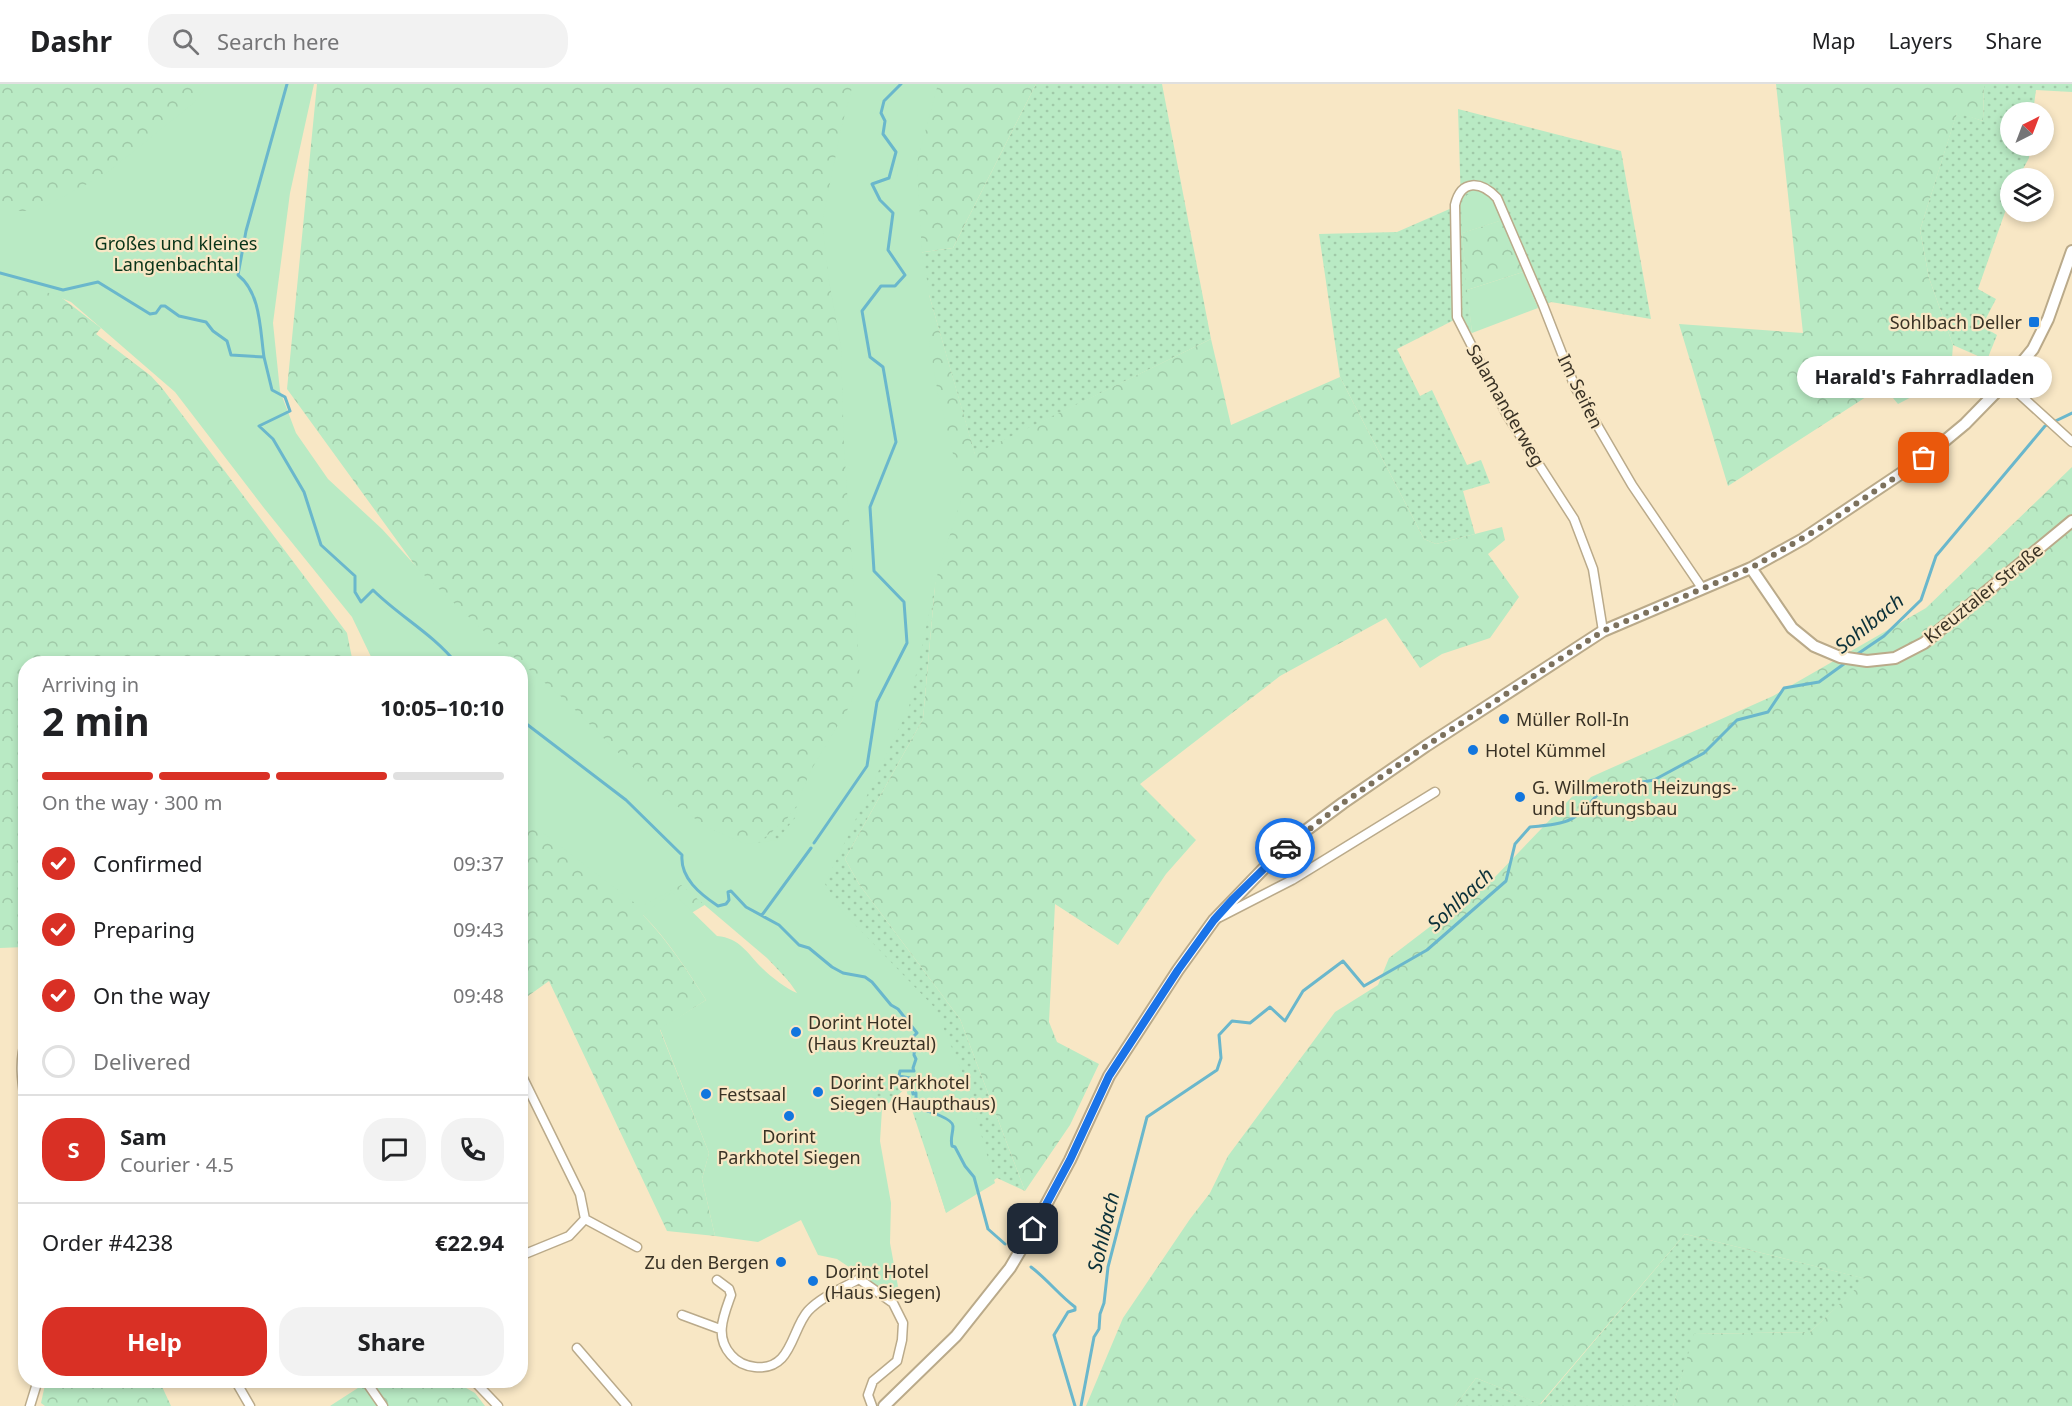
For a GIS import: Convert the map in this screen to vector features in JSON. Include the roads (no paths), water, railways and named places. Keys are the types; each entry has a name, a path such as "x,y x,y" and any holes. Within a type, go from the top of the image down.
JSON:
{"street":[{"name":"Salamanderweg","path":"1479,186 1470,185 1462,189 1457,194 1455,205 1457,317 1507,415 1574,519 1593,569 1603,631"},
{"name":"Im Seifen","path":"1479,186 1489,190 1497,198 1575,387 1632,485 1702,588"},
{"path":"884,1406 956,1336 1010,1268 1070,1160 1109,1076 1178,970 1214,920 1268,864 1310,827 1426,746 1603,631 1751,568 1811,534 1924,458 1965,424 2006,382 2032,349 2048,319 2072,251"},
{"path":"2006,382 2072,442"},
{"name":"Kreuztaler Straße","path":"1751,568 1792,628 1814,646 1840,657 1867,661 1895,658 1924,643 2072,521"},
{"path":"1214,920 1292,880 1435,792"},
{"path":"528,1088 580,1194 585,1219"},
{"path":"585,1219 637,1247"},
{"path":"528,1253 569,1236 585,1219"},
{"path":"717,1280 729,1290 731,1295 720,1329 726,1349 740,1362 759,1367 782,1358 811,1308 859,1279 892,1303 903,1323 902,1340 897,1361 873,1382 868,1395 872,1406"},
{"path":"682,1315 720,1329"},
{"path":"577,1348 627,1406"},
{"path":"30,1406 36,1388"},
{"path":"240,1388 250,1406"},
{"path":"370,1388 382,1406"},
{"path":"481,1388 498,1406"}],"waterway":[{"path":"264,357 255,302 246,283 238,275 246,231 287,84"},
{"path":"814,843 867,766 877,702 907,643 904,602 874,571 870,507 896,442 883,367 870,357 862,311 881,286 895,286 905,275 888,250 893,213 880,200 872,184 889,178 896,152 883,134 885,121 881,113 884,101 901,84"},
{"path":"0,273 63,290 98,282 150,314 156,313 161,306 165,306 179,316 206,322 213,331 227,341 231,355 264,357 272,390 285,397 290,411 259,426 273,439 304,492 321,545 355,576 355,592 361,602 373,590 450,656"},
{"name":"Sohlbach","path":"1856,655 1884,636 1921,600 1936,556 2045,426 2072,413"},
{"name":"Sohlbach","path":"1081,1406 1094,1337 1099,1329 1108,1267 1147,1117 1217,1070 1221,1058 1219,1035 1232,1021 1250,1023 1270,1007 1285,1021 1303,991 1343,961 1364,986 1427,950 1506,881 1515,844 1530,827 1572,819 1602,789 1654,780 1704,753 1737,720 1768,712 1784,688 1819,682 1848,661"},
{"path":"528,725 626,800 682,855 684,871 692,885 704,896 718,906 726,904 729,900 728,892 731,891 746,907 779,925 799,945 809,948 832,967 843,973 865,977 891,1005 898,1009 917,1033 913,1037 916,1059 914,1071 900,1071 899,1076 910,1078 913,1094 916,1093 916,1098 923,1110 952,1123 952,1146 955,1147 974,1177 988,1229 1005,1244"},
{"path":"762,915 811,848"},
{"path":"1031,1267 1075,1307 1075,1310 1068,1312 1054,1335 1075,1406"}],"place":[{"name":"Sohlbach Deller","path":"2034,322"},
{"name":"Harald's Fahrradladen","path":"1924,458"},
{"name":"Müller Roll-In","path":"1504,719"},
{"name":"Hotel Kümmel","path":"1473,750"},
{"name":"G. Willmeroth Heizungs- und Lüftungsbau","path":"1520,797"},
{"name":"Dorint Hotel (Haus Kreuztal)","path":"796,1032"},
{"name":"Dorint Parkhotel Siegen (Haupthaus)","path":"818,1092"},
{"name":"Festsaal","path":"706,1094"},
{"name":"Dorint Parkhotel Siegen","path":"789,1116"},
{"name":"Zu den Bergen","path":"781,1262"},
{"name":"Dorint Hotel (Haus Siegen)","path":"813,1281"}],"park label":[{"name":"Großes und kleines Langenbachtal","path":"176,253"}]}
